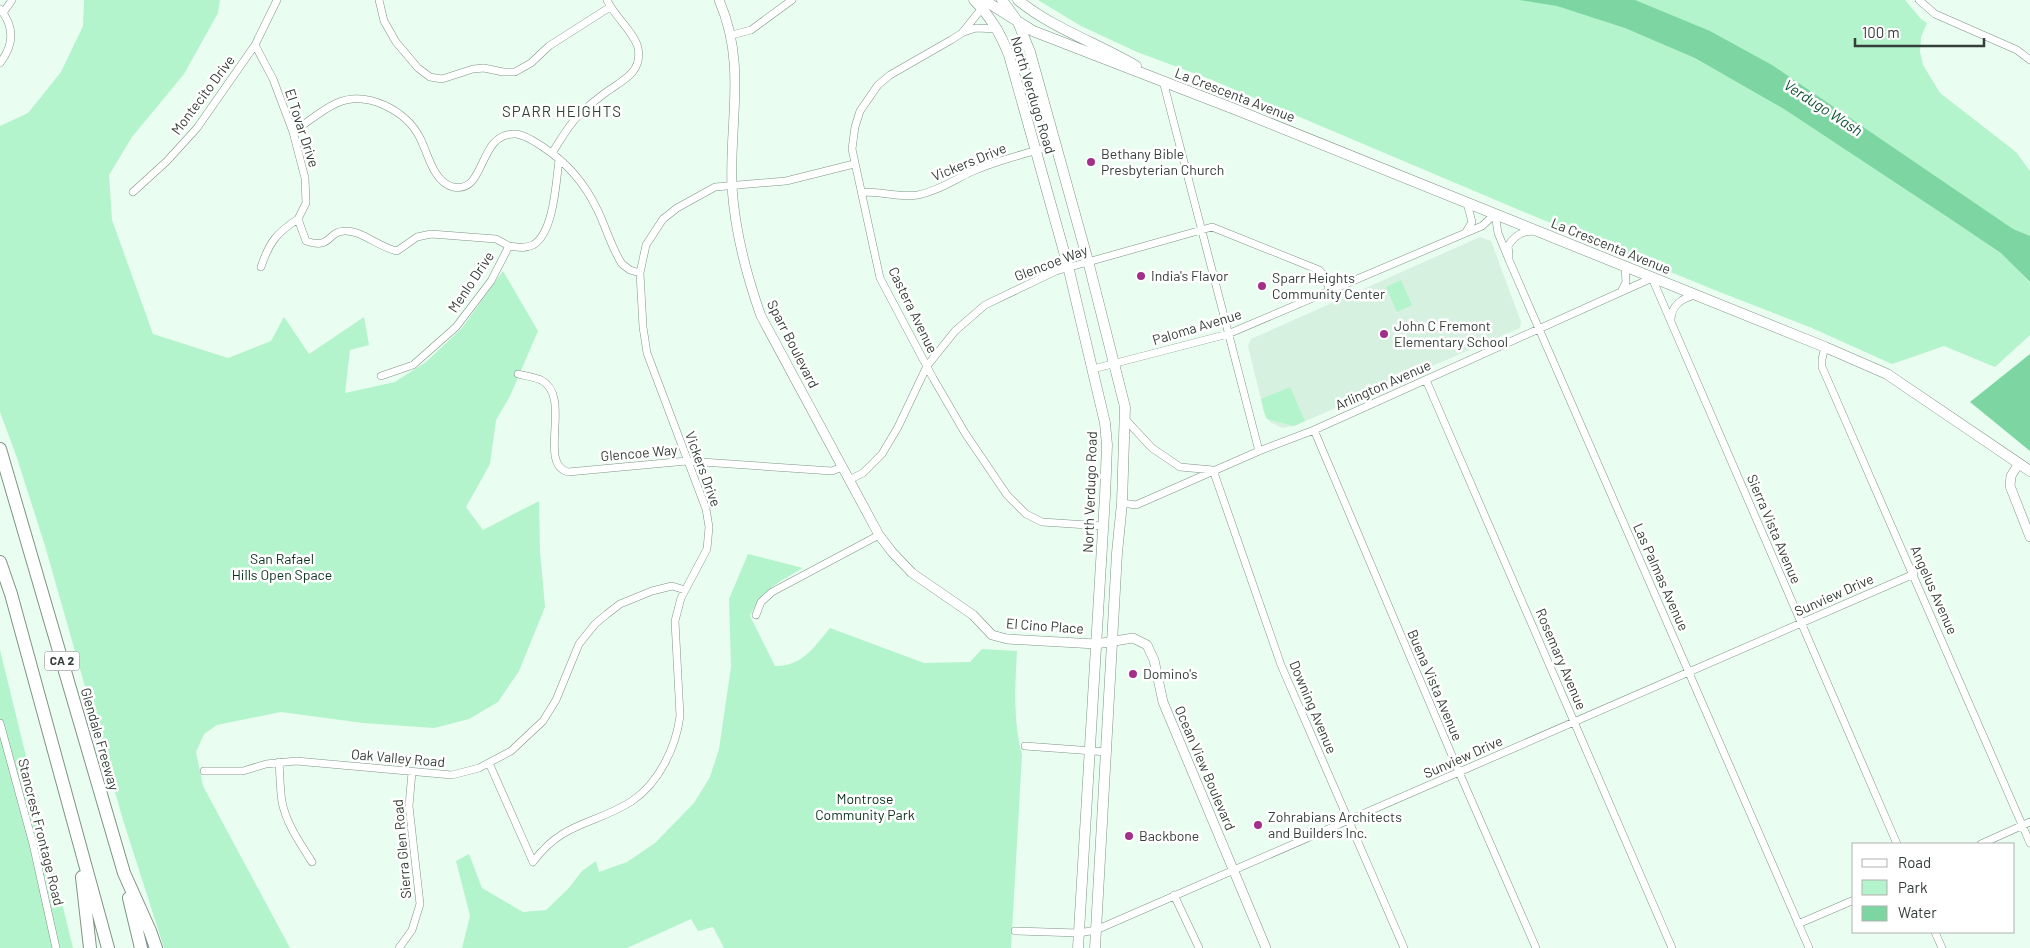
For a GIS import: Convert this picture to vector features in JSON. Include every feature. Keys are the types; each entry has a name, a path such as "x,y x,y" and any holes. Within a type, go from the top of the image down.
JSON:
{"highway":[{"name":"Glendale Freeway","path":"0,449 124,873 156,948"},
{"name":"CA 2","path":"0,562 11,594 77,838 90,948"},
{"path":"77,838 108,948"},
{"path":"124,873 141,948"}],"main road":[{"name":"North Verdugo Road","path":"974,0 983,4 998,29 1009,55 1068,266 1106,423 1107,445 1103,526 1078,948"},
{"name":"North Verdugo Road","path":"1002,0 1018,22 1028,46 1088,261 1125,407 1122,503 1117,553 1095,948"},
{"name":"La Crescenta Avenue","path":"1018,0 1056,25 1106,49 1163,81"},
{"name":"La Crescenta Avenue","path":"983,4 1034,32 1163,81 1495,214 1825,347 1886,374 2030,471"}],"street":[{"path":"0,63 8,53 12,35 10,26 2,11 12,0"},
{"name":"Montecito Drive","path":"133,192 167,161 196,128 255,45 277,0"},
{"path":"379,0 384,21 396,42 418,68 430,77 442,79 473,69 484,68 503,72 515,72 531,63 549,46 609,3 637,45 639,57 635,70 628,78 605,93 578,116 552,153"},
{"name":"Sparr Boulevard","path":"719,0 732,35 736,89 732,185 737,234 748,279 761,316 879,535 912,573 973,615 992,635"},
{"path":"732,35 752,30 792,0"},
{"path":"1919,0 1935,14 2017,50 2030,60"},
{"name":"Castera Avenue","path":"983,4 962,32 938,49 890,75 878,85 862,108 855,127 852,149 860,192 880,278 965,433 1007,494 1016,505 1033,518 1042,522 1103,526"},
{"name":"Castera Avenue","path":"962,32 976,28 998,29"},
{"name":"El Tovar Drive","path":"255,45 273,79 293,132 305,178 306,203 298,219"},
{"path":"1163,81 1259,450"},
{"path":"293,132 338,103 355,100 372,102 402,115 412,125 443,182 453,187 464,187 472,182 479,172 488,148 497,140 507,134 518,134 532,140 552,153 579,180 590,196 622,264 630,270 640,273"},
{"name":"Vickers Drive","path":"860,192 872,191 897,196 918,195 936,190 994,163 1056,145"},
{"name":"Menlo Drive","path":"381,376 413,365 456,327 490,281 509,246 526,247 541,239 550,214 559,160"},
{"name":"Vickers Drive","path":"489,763 533,862 542,850 561,835 579,824 632,800 656,777 670,752 680,716 675,621 677,608 707,549 709,527 706,509 647,353 643,327 640,273 646,245 663,219 677,208 715,187 786,180 854,164"},
{"path":"1464,234 1472,222 1467,203"},
{"name":"Paloma Avenue","path":"1093,369 1228,334 1482,226 1495,214"},
{"name":"Las Palmas Avenue","path":"1495,214 1498,233 1509,260 1808,948"},
{"path":"260,267 268,246 285,227 298,219 306,241 315,244 325,243 336,233 346,230 388,249 397,251 417,237 431,234 496,239 509,246"},
{"name":"Glencoe Way","path":"849,480 862,473 882,454 898,427 927,366 955,331 985,305 1068,266 1201,230 1215,228 1319,270 1323,274 1330,290"},
{"path":"1509,260 1508,246 1511,241 1523,232 1536,231"},
{"path":"1620,292 1626,286 1625,267"},
{"name":"Arlington Avenue","path":"1122,503 1136,505 1259,450 1314,430 1652,278"},
{"name":"Sierra Vista Avenue","path":"1652,278 1897,843"},
{"path":"1671,322 1671,316 1676,305 1682,300 1695,295"},
{"name":"Angelus Avenue","path":"1825,347 1822,367 2030,843"},
{"name":"Glencoe Way","path":"518,374 541,380 551,389 554,396 556,462 558,467 568,472 687,461 832,471 842,467"},
{"name":"Rosemary Avenue","path":"1426,380 1672,948"},
{"path":"1125,419 1152,448 1180,467 1213,470"},
{"name":"Buena Vista Avenue","path":"1314,430 1536,948"},
{"path":"2019,463 2011,476 2010,486 2030,537"},
{"name":"Downing Avenue","path":"1213,470 1281,665 1404,948"},
{"path":"756,615 761,602 772,592 879,535"},
{"name":"Sunview Drive","path":"1015,931 1079,933 1096,930 1914,574"},
{"name":"Oak Valley Road","path":"204,771 243,771 279,762 296,762 452,775 468,772 511,751 543,721 556,700 580,644 595,624 620,604 652,591 672,586 685,590"},
{"name":"El Cino Place","path":"992,635 1007,639 1096,644"},
{"name":"Ocean View Boulevard","path":"1096,644 1133,638 1147,645 1152,652 1162,702 1266,948"},
{"name":"Stancrest Frontage Road","path":"0,722 33,844 56,948"},
{"path":"1025,746 1107,752"},
{"path":"279,762 282,802 285,812 290,825 312,862"},
{"name":"Sierra Glen Road","path":"399,948 412,930 420,904 409,806 412,772"},
{"path":"1983,843 2030,822"},
{"path":"1174,895 1199,948"},
{"path":"1798,924 1852,901"},
{"path":"1935,933 1942,948"}],"shaded area":[{"name":"John C Fremont Elementary School","path":"1480,237 1491,241 1521,322 1520,328 1294,426 1282,428 1270,422 1264,412 1248,346 1251,339"}],"green space":[{"name":"San Rafael Hills Open Space","path":"84,0 220,0 218,13 184,74 132,137 109,175 112,220 153,334 228,358 271,341 284,317 309,354 364,317 369,345 350,350 345,393 395,382 426,362 462,328 503,271 538,331 510,396 496,420 490,464 466,507 483,530 539,501 540,551 545,607 519,671 498,702 469,719 434,728 363,723 281,712 217,725 204,734 196,752 203,786 290,948 164,948 123,820 45,546 0,412 0,126 28,113 61,72 83,26"},
{"path":"1038,0 1905,0 1921,19 1927,23 1921,37 1920,52 1923,65 1940,93 2016,152 2030,171 2030,236 2003,254 2030,283 2030,335 1995,367 1944,346 1892,364 1812,328 1524,212 1212,80 1137,52 1081,26"},
{"path":"1401,280 1412,305 1397,312 1386,287"},
{"path":"1290,387 1305,421 1294,426 1267,419 1261,399"},
{"name":"Montrose Community Park","path":"748,554 803,568 772,587 760,599 750,616 775,666 793,663 800,659 813,648 830,628 924,663 970,662 982,649 1017,651 1016,716 1022,755 1011,948 724,948 713,927 698,931 691,919 627,948 462,948 470,916 456,861 469,854 482,888 523,912 546,910 568,889 582,871 596,861 599,872 627,862 655,843 694,803 710,777 719,749 731,667 729,599"},
{"path":"0,650 73,948 0,948"}],"water":[{"name":"Verdugo Wash","path":"1519,0 1635,0 1710,31 1772,65 2013,229 2030,236 2030,282 2001,253 1952,220 1784,109 1695,58 1625,28 1557,6"},
{"path":"2030,354 2030,451 1970,402"}],"place":[{"name":"Bethany Bible Presbyterian Church","path":"1091,162"},
{"name":"India's Flavor","path":"1141,276"},
{"name":"Sparr Heights Community Center","path":"1262,286"},
{"name":"John C Fremont Elementary School","path":"1384,334"},
{"name":"Domino's","path":"1133,674"},
{"name":"Zohrabians Architects and Builders Inc.","path":"1258,825"},
{"name":"Backbone","path":"1129,836"}],"district":[{"name":"SPARR HEIGHTS","path":"562,112"}]}
